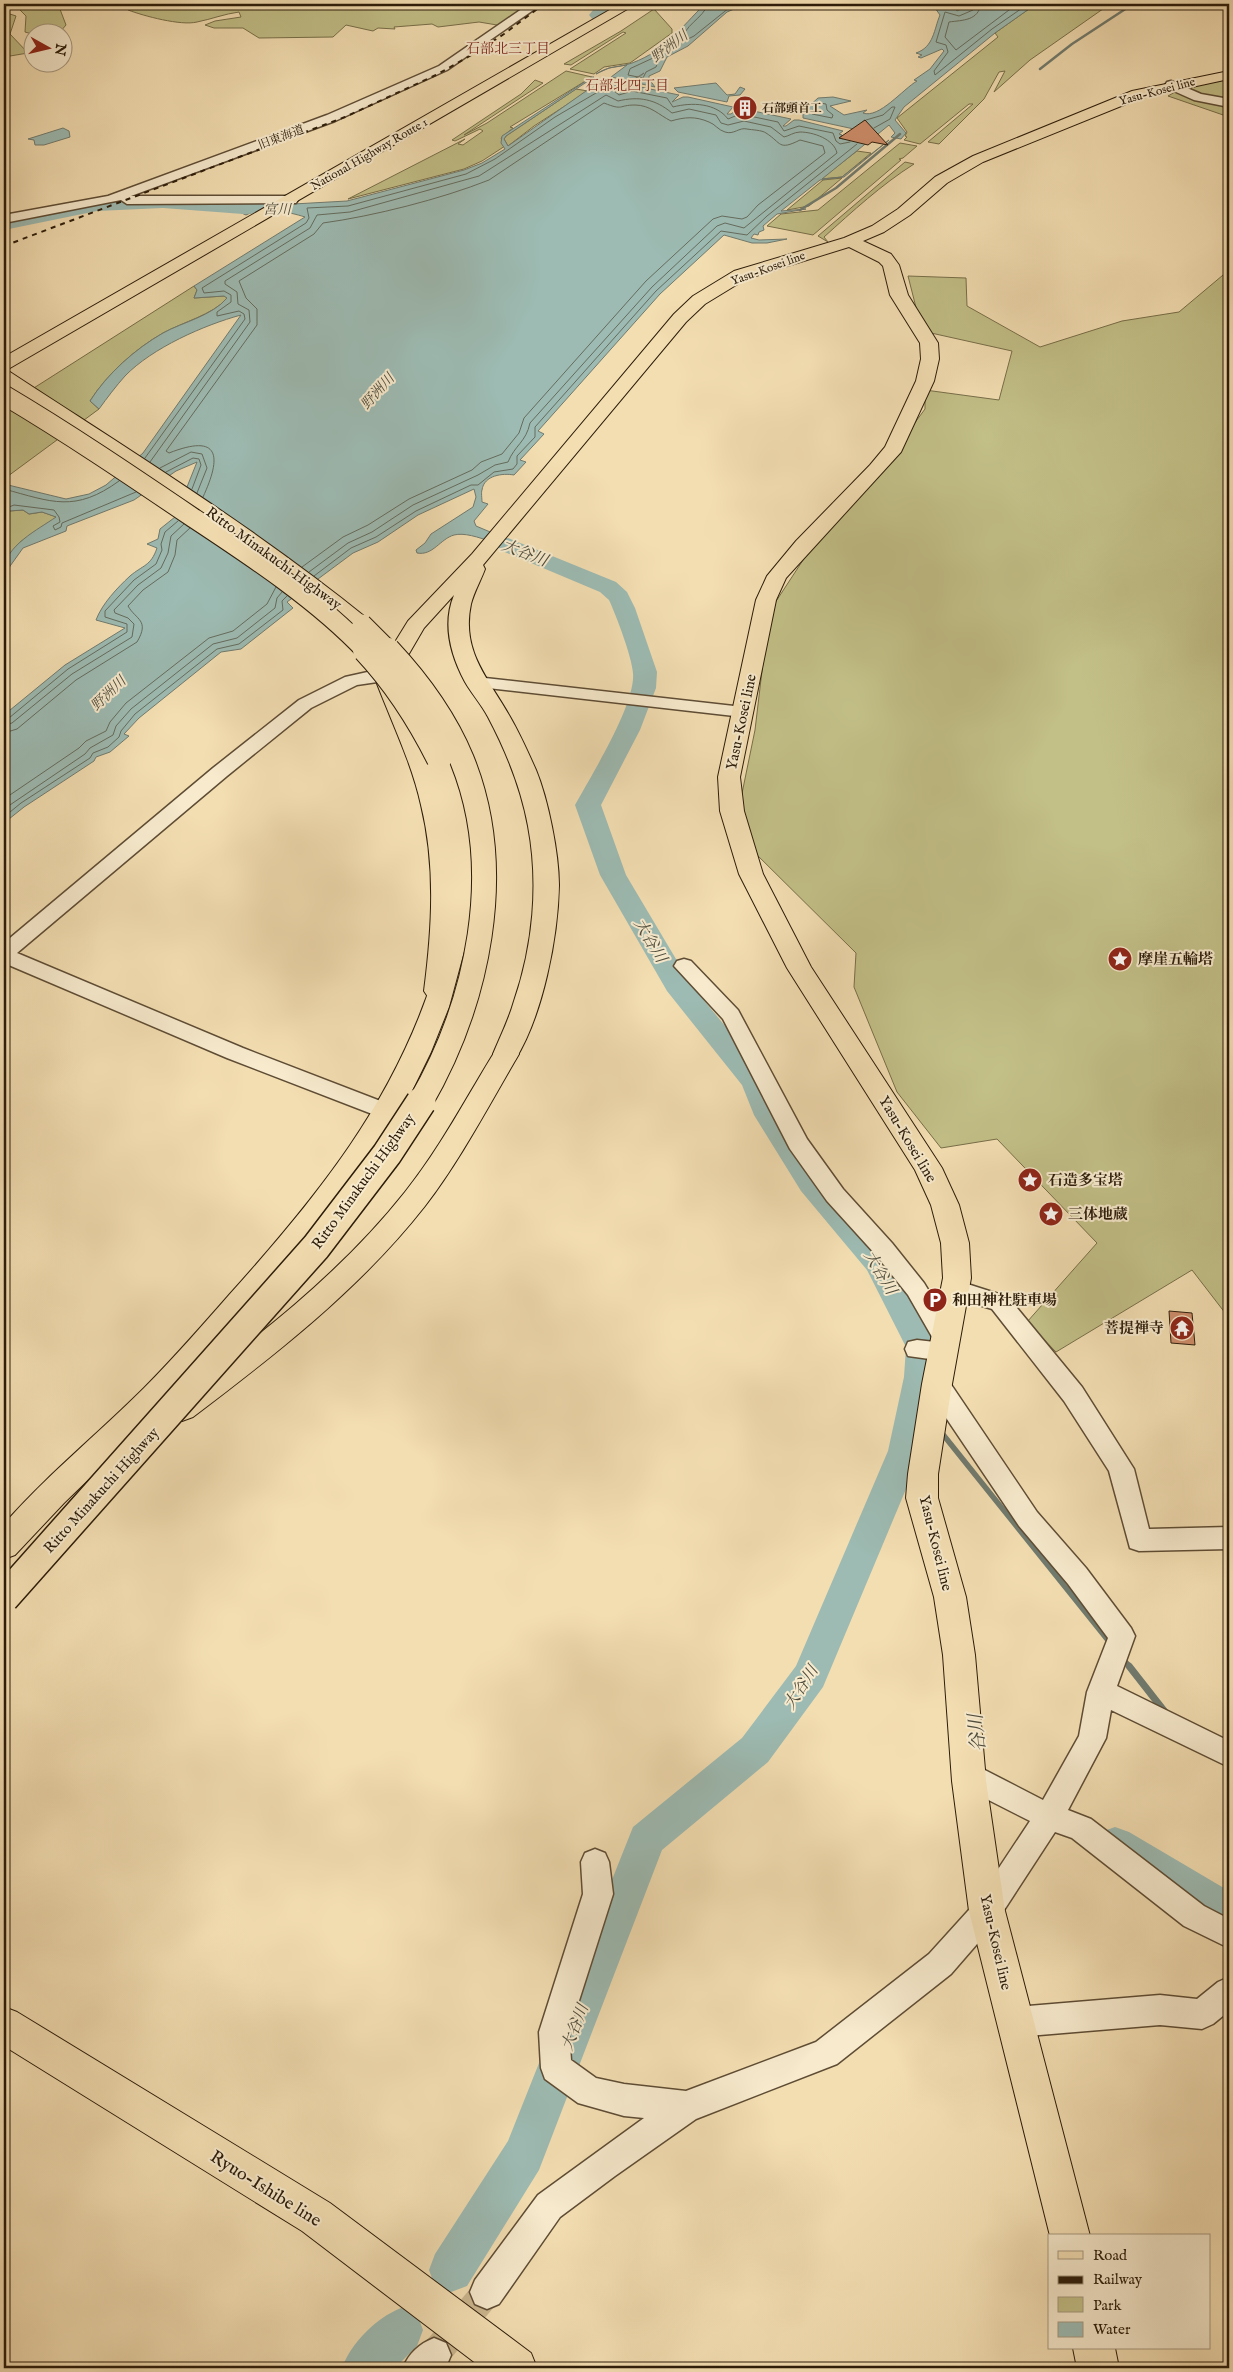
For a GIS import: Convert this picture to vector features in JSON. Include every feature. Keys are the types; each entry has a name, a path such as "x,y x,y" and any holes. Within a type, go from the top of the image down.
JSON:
{"main road":[{"name":"National Highway Route 1","path":"4,364 629,4"},
{"name":"Yasu-Kosei line","path":"385,676 415,625 466,569 483,554 680,318 699,300 740,275 850,241 878,229 904,212 941,180 978,158 1119,101 1171,85 1229,75"},
{"name":"Yasu-Kosei line","path":"850,241 885,258 891,265 899,295 929,343 930,359 926,381 894,448 877,469 777,576 766,600 729,777 732,811 751,874 799,968 928,1168 944,1205 956,1243 957,1278 955,1289 935,1347 936,1384 923,1474 922,1498 932,1524 950,1598 959,1655 969,1776 987,1911 1069,2234"},
{"name":"Ritto Minakuchi Highway","path":"4,376 132,458 313,583 381,642 410,673 438,714 458,751 471,785 480,830 483,914 475,967 460,1013 439,1066 410,1120 342,1214 263,1309 4,1598"},
{"name":"Ritto Minakuchi Highway","path":"4,395 58,428 225,539 291,587 350,634 374,658 395,683 424,728 439,758 450,788 460,836 465,900 450,964 432,1021 419,1054 388,1112 360,1156 311,1221 213,1333 141,1410 30,1516 4,1546"},
{"name":"Yasu-Kosei line","path":"4,1551 154,1429 272,1342 339,1281 370,1250 415,1199 454,1142 506,1054 527,1002 539,955 547,884 540,826 525,771 498,715 476,682 460,647 459,619 461,603 483,554"},
{"path":"385,676 420,762 433,804 439,834 443,934 432,1021"},
{"name":"Ryuo-Ishibe line","path":"4,2025 316,2217 516,2368"},
{"path":"1094,2350 1098,2368"}],"street":[{"name":"旧東海道","path":"4,219 111,199 331,118 427,77 467,54 536,4"},
{"path":"1171,85 1198,97 1229,103"},
{"path":"111,199 288,202"},
{"path":"385,676 372,676 351,681 305,704 220,772 4,954 235,1053 388,1112"},
{"path":"476,682 743,712"},
{"path":"684,966 731,1015 798,1143 835,1195 884,1249 916,1289 935,1347"},
{"path":"955,1289 1000,1303 1073,1394 1121,1469 1139,1540 1229,1538"},
{"path":"487,2292 549,2206 686,2107 826,2053 940,1964 987,1911 1049,1817 1092,1738 1102,1692 1122,1636 1076,1576 1028,1519 936,1384"},
{"path":"1102,1692 1229,1755"},
{"path":"969,1776 1049,1817 1081,1828 1194,1916 1229,1934"},
{"path":"595,1862 598,1894 554,2032 562,2073 588,2092 624,2100 686,2107"},
{"path":"1015,2022 1160,2010 1202,2014 1229,1992"}],"green space":[{"path":"14,4 58,4 65,22 26,22 26,16"},
{"path":"125,4 532,5 503,26 479,22 438,27 432,24 394,27 395,29 378,28 373,31 346,25 333,37 259,38 243,28 214,28 205,25 215,21 241,17 239,12 197,22 182,23 162,20 128,10"},
{"path":"1036,4 1110,4 1030,60 994,92 1005,71 999,72 984,99 939,144 928,142 973,104 969,104 920,144 904,140 907,137 905,136 907,132 897,118 998,37 995,33"},
{"path":"654,9 672,29 672,33 630,63 604,67 594,74 570,69 626,33 623,32 571,65 564,64 621,31"},
{"path":"4,12 16,16 10,34 22,47 22,54 4,57"},
{"path":"566,71 592,77 510,127 513,128 501,138 505,146 482,161 464,169 348,199 465,139 458,144 463,145 483,131 480,129 455,141 452,140 521,94 535,80 543,83 464,135 487,123"},
{"path":"1229,79 1229,117 1168,96 1182,88"},
{"path":"576,89 588,91 534,126 508,146 504,139 506,136"},
{"path":"900,143 917,146 903,158 899,159 901,160 813,235 767,226 781,214 818,210"},
{"path":"857,151 871,153 842,177 821,179"},
{"path":"905,162 914,164 879,189 824,237 828,242 818,236"},
{"path":"842,178 809,206 787,210 823,180"},
{"path":"1229,270 1229,1318 1192,1270 1056,1352 1027,1322 1097,1243 997,1139 941,1148 897,1092 854,987 856,953 751,849 738,813 755,730 769,612 828,522 877,474 925,409 925,390 999,400 1012,351 922,331 908,276 966,278 967,306 1040,347 1122,321 1179,312"},
{"path":"194,286 197,290 194,298 224,296 228,298 206,314 163,333 132,354 113,372 90,401 99,409 4,479 4,407"},
{"path":"23,510 29,514 42,512 57,517 20,542 4,565 4,517 9,511"}],"water":[{"name":"野洲川","path":"705,4 746,4 727,12 688,46 667,57 660,71 649,76 655,87 633,82 644,73 631,81 611,77 627,65 623,66 655,52 672,38"},
{"path":"939,4 955,8 957,11 971,4 1036,4 995,33 904,107 895,120 906,133 901,139 891,137 895,133 889,125 878,134 856,129 865,120 854,129 803,118 803,113 794,113 807,108 818,98 833,97 851,101 830,106 844,115 867,110 863,113 869,114 876,112 891,102 917,81 914,80 930,69 944,51 942,49 921,58 918,57 922,55 916,53 922,50 933,37 940,15 935,8"},
{"name":"野洲川","path":"594,77 506,136 504,139 508,146 586,91 607,80 620,83 614,87 619,88 618,90 625,89 631,85 679,95 672,102 688,97 733,107 727,114 731,114 738,109 744,109 791,119 783,126 794,120 799,120 843,131 839,134 842,135 839,138 843,139 847,136 869,141 822,179 842,177 889,140 844,177 820,180 781,211 806,209 777,214 763,226 764,230 759,232 758,235 754,234 751,238 759,240 787,239 767,243 752,243 724,235 660,294 538,431 544,434 520,460 526,462 514,475 495,476 486,481 483,485 482,502 488,504 474,521 476,526 540,553 538,555 547,559 543,562 532,559 493,542 462,534 449,537 428,552 417,553 416,550 425,543 431,534 473,507 476,497 474,489 418,515 378,542 353,553 287,602 293,608 241,649 221,652 139,718 124,734 129,736 110,752 96,757 94,761 24,807 4,823 4,715 65,665 125,628 96,620 102,608 115,591 130,576 146,565 155,554 157,548 147,544 158,539 160,529 175,517 197,462 176,471 134,500 67,526 66,531 23,548 8,569 4,571 6,562 16,546 56,517 42,512 29,514 23,510 9,511 4,517 4,502 6,499 4,484 66,499 89,494 106,485 143,453 241,315 195,331 149,356 125,376 99,409 90,401 113,372 142,347 163,333 213,310 227,298 224,296 194,298 197,290 194,286 305,217 268,210 246,215 237,211 240,207 347,201 464,170 482,163 505,149 501,143 502,136"},
{"path":"716,83 727,95 735,94 740,87 745,89 740,95 729,96 727,102 678,92 674,88"},
{"path":"63,128 69,131 70,137 44,145 35,145 34,140 28,139"}],"building":[{"path":"865,120 888,145 872,142 868,145 839,138"},
{"name":"菩提禅寺","path":"1169,1311 1192,1313 1195,1345 1171,1343"}],"waterway":[{"path":"599,18 597,15 606,4"},
{"path":"1040,69 1072,44 1133,4"},
{"path":"800,210 836,188 900,134"},
{"name":"宮川","path":"4,225 97,206 163,203 243,209 279,208"},
{"name":"大谷川","path":"451,2270 524,2155 647,1839 755,1750 810,1676 905,1451 920,1377 922,1347 879,1263 812,1183 769,1115 755,1081 681,991 613,875 588,805 628,730 644,688 645,672 619,597 608,587 508,545"},
{"path":"941,1432 1111,1644"},
{"path":"1122,1658 1130,1667"},
{"path":"1129,1666 1165,1712"},
{"name":"谷川","path":"1115,1845 1199,1893 1229,1913"},
{"name":"大谷川","path":"364,2368 401,2330"}],"tunnel":[{"path":"434,2355 487,2292"}],"railway":[{"path":"4,246 345,117 436,75 468,57 504,34 544,4"}],"place":[{"name":"石部頭首工","path":"745,108"},
{"name":"摩崖五輪塔","path":"1120,959"},
{"name":"石造多宝塔","path":"1030,1180"},
{"name":"三体地蔵","path":"1051,1214"},
{"name":"和田神社駐車場","path":"935,1300"},
{"name":"菩提禅寺","path":"1182,1328"}],"district":[{"name":"石部北三丁目","path":"508,48"},
{"name":"石部北四丁目","path":"627,85"}]}
